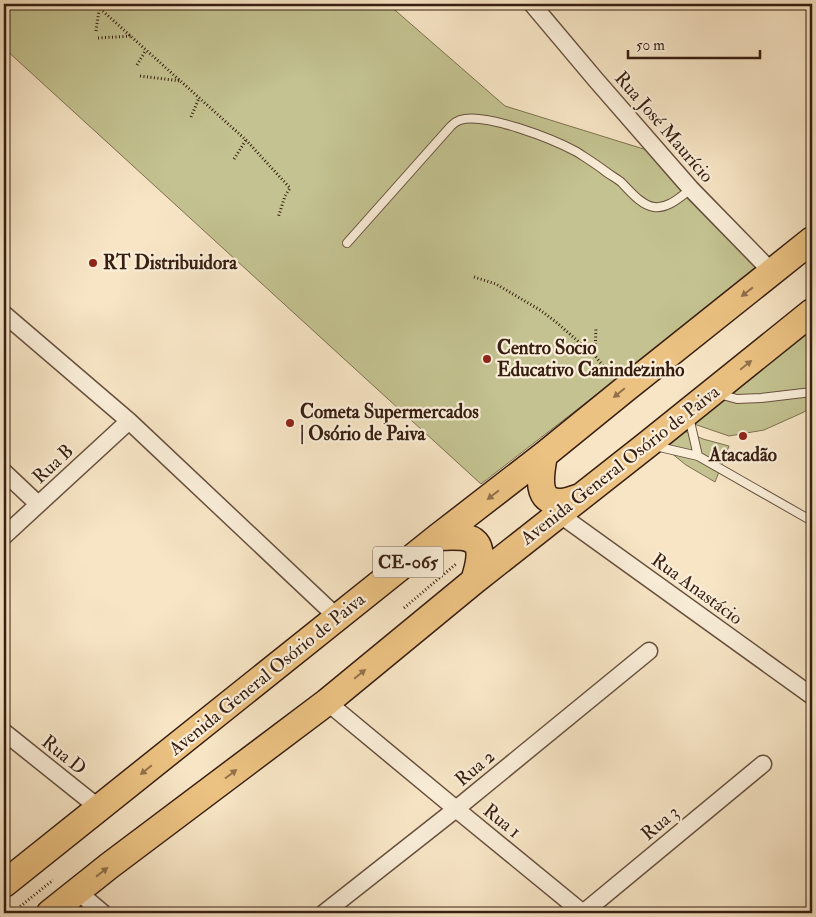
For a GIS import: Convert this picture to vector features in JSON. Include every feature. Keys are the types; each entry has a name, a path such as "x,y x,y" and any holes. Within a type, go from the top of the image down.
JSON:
{"main road":[{"name":"Avenida General Osório de Paiva","path":"4,884 812,240"},
{"name":"Avenida General Osório de Paiva","path":"50,913 109,866 327,702 474,581 812,312"},
{"path":"544,455 541,482 542,493 547,499 562,502 580,497"},
{"path":"438,537 465,537 474,541 480,552 480,564 474,581"}],"street":[{"name":"Rua José Maurício","path":"532,4 691,190 772,272"},
{"path":"4,314 129,421 338,618"},
{"name":"Rua B","path":"4,536 129,421"},
{"path":"4,472 38,504"},
{"name":"Rua Anastácio","path":"559,514 812,696"},
{"name":"Rua 2","path":"324,913 456,810 648,651"},
{"name":"Rua 1","path":"327,702 583,913"},
{"name":"Rua D","path":"4,732 99,808"},
{"name":"Rua 3","path":"583,913 762,764"},
{"path":"77,892 103,913"}],"lane":[{"path":"348,243 451,126 459,120 469,118 491,120 517,127 566,147 605,171 651,207 659,208 669,205 691,190"},
{"path":"712,393 737,399 812,392"},
{"path":"687,412 698,456"},
{"path":"648,444 698,456 812,521"}],"path":[{"path":"96,4 246,140 290,188 285,196 278,218"},
{"path":"96,31 99,5"},
{"path":"98,38 131,36"},
{"path":"136,65 146,50"},
{"path":"140,76 182,81"},
{"path":"191,117 199,98"},
{"path":"234,159 246,140"},
{"path":"474,277 496,284 540,310 595,356 596,328"}],"shaded area":[{"path":"4,4 388,4 505,106 663,155 761,267 481,484 4,48"},
{"path":"812,327 812,406 804,412 764,430 729,436 691,423"},
{"path":"682,430 703,439 729,446 715,482 686,465 670,452 667,442"}],"place":[{"name":"RT Distribuidora","path":"93,263"},
{"name":"Centro Socio Educativo Canindezinho","path":"487,359"},
{"name":"Cometa Supermercados | Osório de Paiva","path":"290,423"},
{"name":"Atacadão","path":"743,436"}]}
